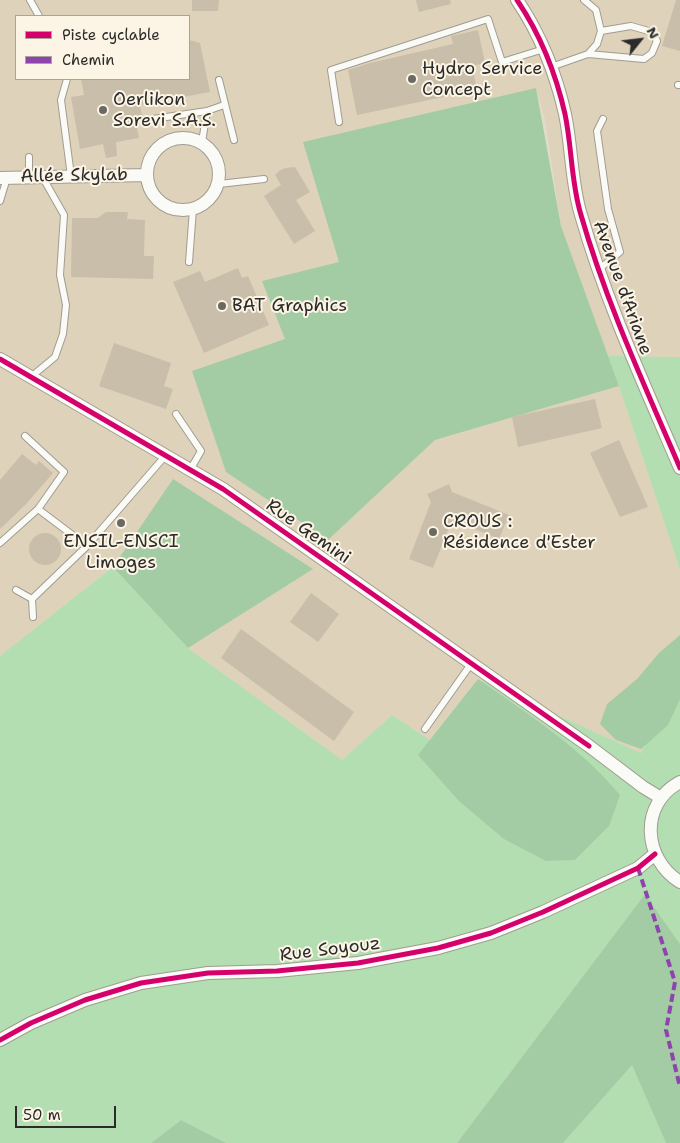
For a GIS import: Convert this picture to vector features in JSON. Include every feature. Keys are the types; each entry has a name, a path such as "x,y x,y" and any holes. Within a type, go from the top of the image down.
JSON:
{"street":[{"name":"Avenue d'Ariane","path":"517,0 544,49 551,67 565,114 580,212 598,270 610,304 680,468"},
{"name":"Allée Skylab","path":"193,209 172,209 162,204 152,191 147,175 148,164 160,146 170,140 192,138 202,142"},
{"path":"193,209 205,204 214,195 219,184 220,172 217,160 211,150 202,142"},
{"name":"Allée Skylab","path":"4,178 147,175"},
{"name":"Rue Gemini","path":"0,359 223,489 661,798"},
{"path":"680,782 661,798 651,826 652,845 655,854 666,871 680,882"},
{"name":"Rue Soyouz","path":"0,1040 31,1023 85,1000 141,983 208,973 276,971 358,963 438,948 491,933 543,912 638,868 655,854"}],"lane":[{"path":"30,0 38,15"},
{"path":"584,0 596,10 601,31 597,44 588,54"},
{"path":"339,122 331,70 488,19 502,62 544,49"},
{"path":"551,67 588,54 644,59 652,53 658,41 652,32 631,26 601,31"},
{"path":"67,80 61,100 71,176"},
{"path":"219,80 234,140"},
{"path":"153,119 207,111 224,105"},
{"path":"202,142 207,111"},
{"path":"598,270 620,252 608,209 597,131 603,119"},
{"path":"29,157 36,177 64,215 60,275 66,304 63,334 55,357 32,376"},
{"path":"0,201 4,178"},
{"path":"219,184 264,179"},
{"path":"189,262 193,209"},
{"path":"176,414 201,451 190,470"},
{"path":"0,542 38,509 64,472 25,436"},
{"path":"33,617 32,599 87,546 166,456"},
{"path":"38,509 87,546"},
{"path":"16,590 32,599"},
{"path":"425,729 471,664"}],"shaded area":[{"path":"0,0 680,0 680,357 608,356 561,226 545,120 536,88 339,262 263,281 286,339 328,540 435,440 619,386 680,570 680,671 641,753 478,679 430,740 392,715 342,760 188,648 113,567 0,656"}],"green space":[{"path":"536,88 561,226 619,386 435,440 328,540 226,472 192,371 285,339 262,281 339,262 303,142"},
{"path":"608,356 680,357 680,570 619,386"},
{"path":"173,479 313,569 188,648 113,567"},
{"path":"113,567 188,648 342,760 392,715 430,740 478,679 641,753 680,671 680,944 645,894 457,1143 226,1143 181,1120 151,1143 0,1143 0,656"},
{"path":"680,635 680,699 668,725 641,749 616,740 600,724 607,704 637,679 659,653"},
{"path":"478,679 571,746 620,795 609,826 575,860 546,861 504,839 459,801 418,755"},
{"path":"645,894 680,944 680,1143 666,1143 632,1065 563,1143 457,1143"},
{"path":"632,1064 666,1143 563,1143"},
{"path":"181,1120 226,1143 151,1143"}],"building":[{"path":"192,0 219,0 218,11 192,11"},
{"path":"416,0 450,0 451,4 419,12"},
{"path":"676,0 680,0 680,51 662,46"},
{"name":"Hydro Service Concept","path":"478,30 485,63 472,66 477,90 357,115 348,70 370,63 453,44 451,36"},
{"name":"Oerlikon Sorevi S.A.S.","path":"190,40 200,43 210,92 140,105 143,122 136,123 139,138 116,142 117,156 106,158 103,144 80,149 71,97 84,95 81,80 190,80"},
{"path":"295,167 310,192 296,200 315,231 294,244 264,196 281,185 275,175 279,171"},
{"path":"106,212 128,212 127,219 145,220 144,256 154,256 153,279 71,277 72,218 98,218"},
{"name":"BAT Graphics","path":"238,268 242,278 248,276 269,325 204,353 173,282 200,271 205,282"},
{"path":"114,343 171,363 164,386 173,389 166,409 99,386"},
{"path":"595,399 602,428 518,447 512,417"},
{"path":"619,440 648,507 620,517 590,453"},
{"path":"22,454 36,465 39,461 53,473 26,504 0,529 0,480"},
{"name":"CROUS : Résidence d'Ester","path":"449,484 452,492 509,515 499,539 452,520 433,568 409,559 431,502 427,494"},
{"path":"45,533 57,537 61,549 57,561 45,565 33,561 29,549 33,537"},
{"path":"311,593 339,614 318,642 290,622"},
{"path":"241,629 354,712 334,741 221,658"}],"marked path":[{"path":"638,868 675,982 666,1030 680,1087"}],"cycle path":[{"path":"517,0 540,40 557,84 565,114 578,203 602,279 626,343 680,468"},
{"path":"0,359 223,489 589,746"},
{"path":"0,1040 31,1023 85,1000 141,983 208,973 277,971 358,963 438,948 491,933 543,912 638,868 655,854"}],"place":[{"name":"Hydro Service Concept","path":"412,79"},
{"name":"Oerlikon Sorevi S.A.S.","path":"103,110"},
{"name":"BAT Graphics","path":"222,306"},
{"name":"ENSIL-ENSCI Limoges","path":"121,523"},
{"name":"CROUS : Résidence d'Ester","path":"433,532"}]}
